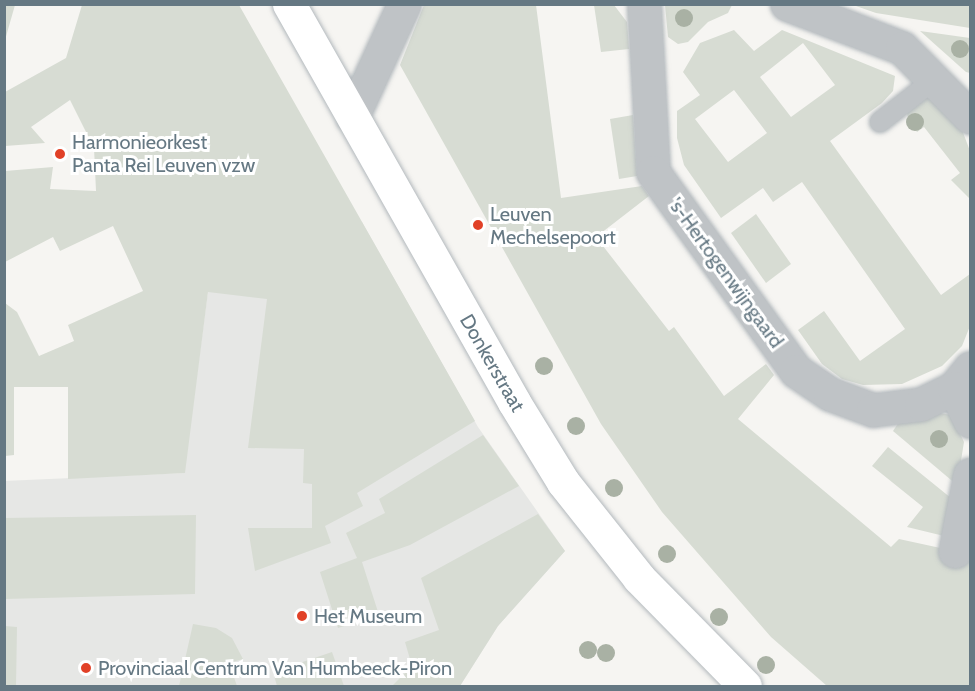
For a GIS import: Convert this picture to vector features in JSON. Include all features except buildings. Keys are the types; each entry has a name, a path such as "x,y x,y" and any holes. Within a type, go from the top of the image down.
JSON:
{"street":[{"name":"Donkerstraat","path":"289,4 514,402 563,482 639,578 745,687"},
{"path":"352,117 404,4"},
{"name":"'s-Hertogenwijngaard","path":"644,4 653,172 796,371 830,394 873,410 921,404 962,378 970,421"},
{"path":"787,4 902,48 970,117"},
{"path":"955,552 970,474"}],"lane":[{"path":"880,122 934,80"}],"shaded area":[{"path":"665,4 732,5 728,13 708,22 688,42 678,44 668,37"},
{"path":"4,5 15,5 5,40"},
{"path":"82,5 239,5 475,421 357,493 363,506 325,526 331,543 255,571 248,528 312,528 312,484 303,483 304,449 248,448 267,299 208,292 185,473 68,479 68,387 14,387 14,455 5,456 5,303 17,312 39,356 74,341 68,325 143,291 113,226 60,251 53,237 5,262 5,171 53,167 50,189 96,191 94,148 70,100 31,127 45,143 5,146 5,92 66,58"},
{"path":"424,5 536,5 561,198 642,186 649,196 596,237 669,331 674,327 724,396 766,364 774,375 738,419 891,547 899,539 968,554 970,544 970,686 827,686 771,637 662,512 601,424 400,65"},
{"path":"594,5 614,5 627,22 629,49 601,52"},
{"path":"853,5 970,5 970,28 876,13"},
{"path":"734,30 754,51 782,30 895,76 893,91 882,103 830,141 941,295 970,274 970,326 962,346 942,366 902,384 863,385 842,379 822,364 798,330 824,311 860,361 905,329 802,182 773,202 763,188 721,218 684,165 677,138 677,111 700,95 683,72 700,43","holes":["803,43 835,85 791,117 760,77","734,90 767,133 728,162 695,119"]},
{"path":"920,31 970,38 970,73 966,72"},
{"path":"925,95 936,95 959,122 970,151 970,199 951,180 960,173 924,127 917,132 908,120 907,112"},
{"path":"633,115 637,176 619,179 610,119"},
{"path":"756,214 791,264 766,283 731,233"},
{"path":"362,222 478,427 565,551 498,626 460,686 5,686 4,481 184,473 208,291"},
{"path":"940,413 951,415 964,442 957,485 893,431 899,422"},
{"path":"483,435 519,486 410,545 362,562 379,615 338,628 320,572 357,558 346,533 385,513 379,499"},
{"path":"888,447 951,498 944,536 907,527 923,507 872,466"},
{"path":"538,514 565,551 498,626 460,686 392,686 412,666 405,642 439,630 421,578"},
{"path":"196,515 195,594 5,599 5,518"},
{"path":"193,624 216,628 232,638 243,659 229,663 237,686 179,686"},
{"path":"5,626 17,627 16,686 5,686"},
{"path":"332,652 344,686 277,686 273,672"}],"place":[{"name":"Harmonieorkest Panta Rei Leuven vzw","path":"60,154"},
{"name":"Leuven Mechelsepoort","path":"478,225"},
{"name":"Het Museum","path":"302,616"},
{"name":"Provinciaal Centrum Van Humbeeck-Piron","path":"86,668"}]}
